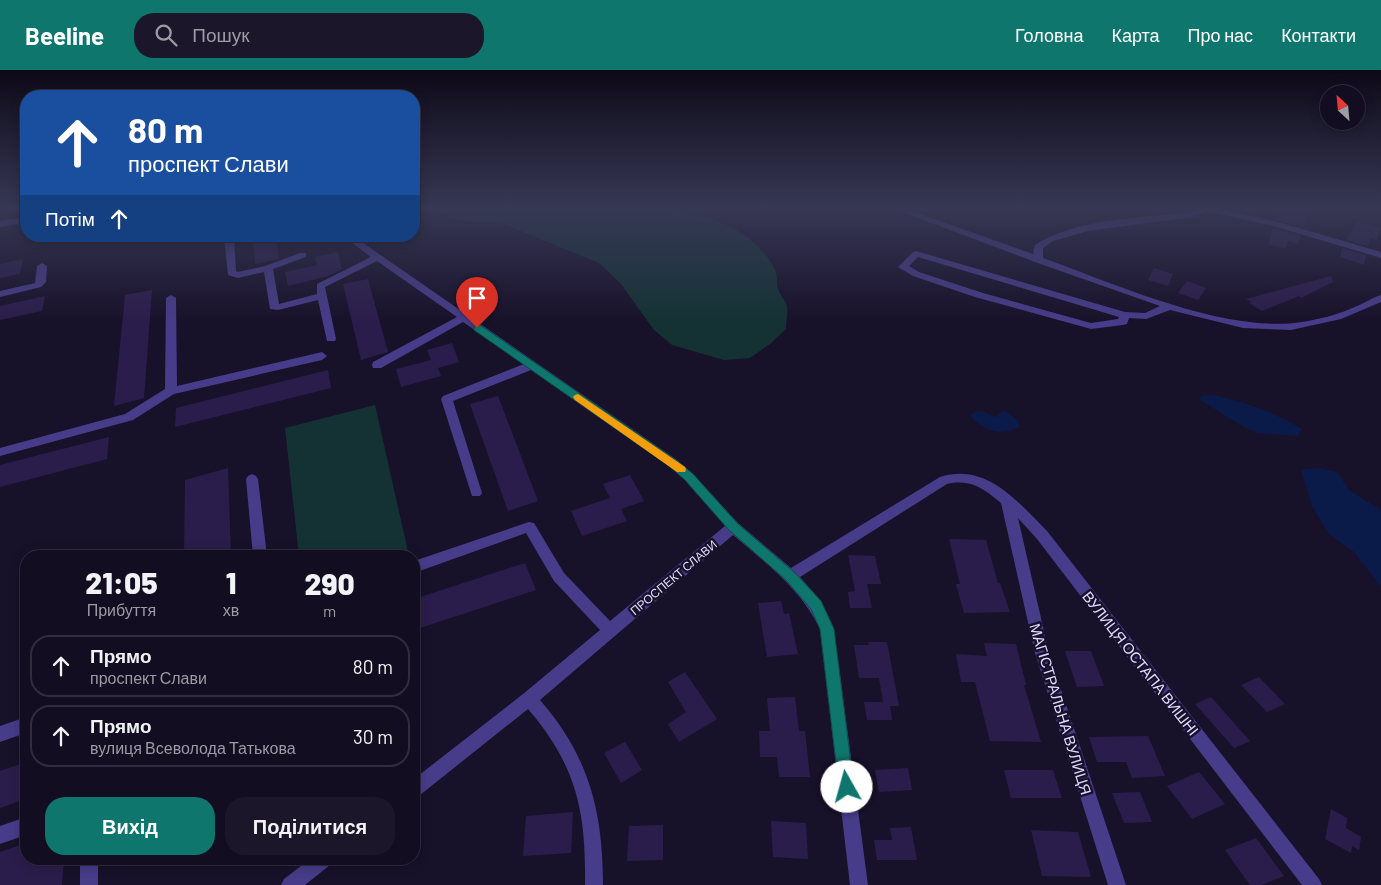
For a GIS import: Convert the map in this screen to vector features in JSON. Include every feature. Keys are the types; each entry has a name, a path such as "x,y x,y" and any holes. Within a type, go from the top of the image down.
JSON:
{"street":[{"path":"229,245 231,273 233,274 268,268 303,255"},
{"path":"359,245 672,463 689,477 733,527 790,576 816,605 827,629 859,885"},
{"path":"997,245 1188,313 1253,326 1291,327 1336,317 1369,305 1381,298"},
{"path":"1038,260 1038,247 1040,245"},
{"path":"1345,245 1381,256"},
{"path":"1124,315 1123,322 1091,326 979,295 903,268 916,254 1124,315 1146,316 1170,306"},
{"path":"331,339 320,286 377,258"},
{"path":"0,294 38,285 41,282 42,266"},
{"path":"268,268 274,307 322,296"},
{"path":"170,391 171,298"},
{"path":"377,365 463,318"},
{"path":"0,452 129,417 170,391 322,356"},
{"path":"476,493 447,399 532,365"},
{"name":"ВУЛИЦЯ ОСТАПА ВИШНІ","path":"790,576 944,480 964,477 978,481 1007,501 1042,534 1313,885"},
{"path":"252,479 259,550"},
{"name":"МАГІСТРАЛЬНА ВУЛИЦЯ","path":"1007,501 1042,653 1117,885"},
{"path":"420,564 529,527 558,577 609,630"},
{"name":"ПРОСПЕКТ СЛАВИ","path":"420,784 529,699 733,527"},
{"path":"529,699 547,718 563,740 576,765 586,794 593,825 596,858 594,885"},
{"path":"0,734 20,727"},
{"path":"0,835 20,828"},
{"path":"89,865 89,885"},
{"path":"290,885 316,865"}],"green space":[{"path":"555,245 756,245 765,254 775,270 778,289 787,306 786,329 770,344 750,358 724,360 672,345 654,330 621,284 599,263"},
{"path":"375,405 408,550 298,550 285,428"}],"water":[{"path":"1213,395 1259,408 1302,429 1298,436 1258,433 1244,427 1200,400 1201,396"},
{"path":"1004,410 1016,419 1020,426 1005,432 994,431 979,424 971,415 980,411 995,417"},
{"path":"1317,468 1337,472 1349,490 1381,510 1381,587 1354,552 1329,534 1312,506 1301,470"}],"building":[{"path":"253,245 277,245 279,259 255,264"},
{"path":"1272,245 1287,245 1286,249"},
{"path":"1342,248 1366,255 1364,265 1340,257"},
{"path":"338,252 342,269 328,276 288,286 285,272 317,265 315,257"},
{"path":"23,259 20,274 0,278 0,264"},
{"path":"1154,268 1173,274 1168,286 1148,280"},
{"path":"1331,276 1333,282 1301,298 1299,296 1262,311 1246,299"},
{"path":"368,279 388,352 361,360 343,284"},
{"path":"1187,281 1206,288 1198,300 1178,293"},
{"path":"152,290 144,398 114,406 125,295"},
{"path":"45,296 42,311 0,320 0,306"},
{"path":"452,343 459,362 438,368 441,376 401,387 396,369 431,360 427,350"},
{"path":"328,370 331,388 175,427 176,408"},
{"path":"498,396 538,501 508,511 470,404"},
{"path":"109,437 107,459 0,487 0,465"},
{"path":"228,468 231,550 184,550 185,480"},
{"path":"630,475 644,501 621,509 627,521 582,536 571,511 610,498 603,484"},
{"path":"949,539 986,540 998,583 1000,583 1010,612 964,613 956,584 960,584"},
{"path":"848,555 875,556 881,584 867,584 872,608 850,608 848,592 855,591"},
{"path":"525,563 536,590 420,628 420,597"},
{"path":"781,601 784,614 789,613 798,654 767,657 758,603"},
{"path":"868,642 887,642 899,706 890,706 892,720 867,720 864,702 883,702 879,678 859,678 854,645 869,645"},
{"path":"984,643 1016,644 1026,685 1024,685 1041,742 990,741 975,682 961,682 956,654 987,656"},
{"path":"1065,651 1091,651 1104,686 1077,687"},
{"path":"685,672 717,719 679,742 668,724 686,712 668,682"},
{"path":"1259,677 1285,704 1267,712 1241,685"},
{"path":"795,697 799,731 805,731 810,777 779,777 777,757 760,757 759,731 770,731 767,698"},
{"path":"1211,697 1250,741 1234,748 1195,704"},
{"path":"1148,736 1165,776 1132,778 1126,762 1097,762 1089,737"},
{"path":"625,742 642,770 621,783 604,753"},
{"path":"20,764 20,801 0,808 0,771"},
{"path":"908,768 912,790 879,792 875,770"},
{"path":"1004,770 1053,770 1062,798 1011,798"},
{"path":"1199,772 1225,804 1192,819 1167,786"},
{"path":"1140,792 1152,822 1124,823 1112,793"},
{"path":"1331,809 1347,818 1346,828 1361,837 1359,850 1352,846 1351,853 1325,839"},
{"path":"573,812 571,853 523,856 526,816"},
{"path":"771,821 806,823 808,859 773,857"},
{"path":"663,825 663,860 627,861 629,826"},
{"path":"911,827 917,860 877,860 874,840 892,840 890,828"},
{"path":"1031,830 1078,832 1091,877 1042,876"},
{"path":"1256,838 1284,876 1261,885 1250,885 1225,850"},
{"path":"20,845 20,865 64,865 62,885 0,885 0,852"}],"slow traffic":[{"path":"578,397 681,469"}],"route":[{"path":"477,328 672,463 689,477 733,527 790,576 816,605 827,629 847,787"}]}
